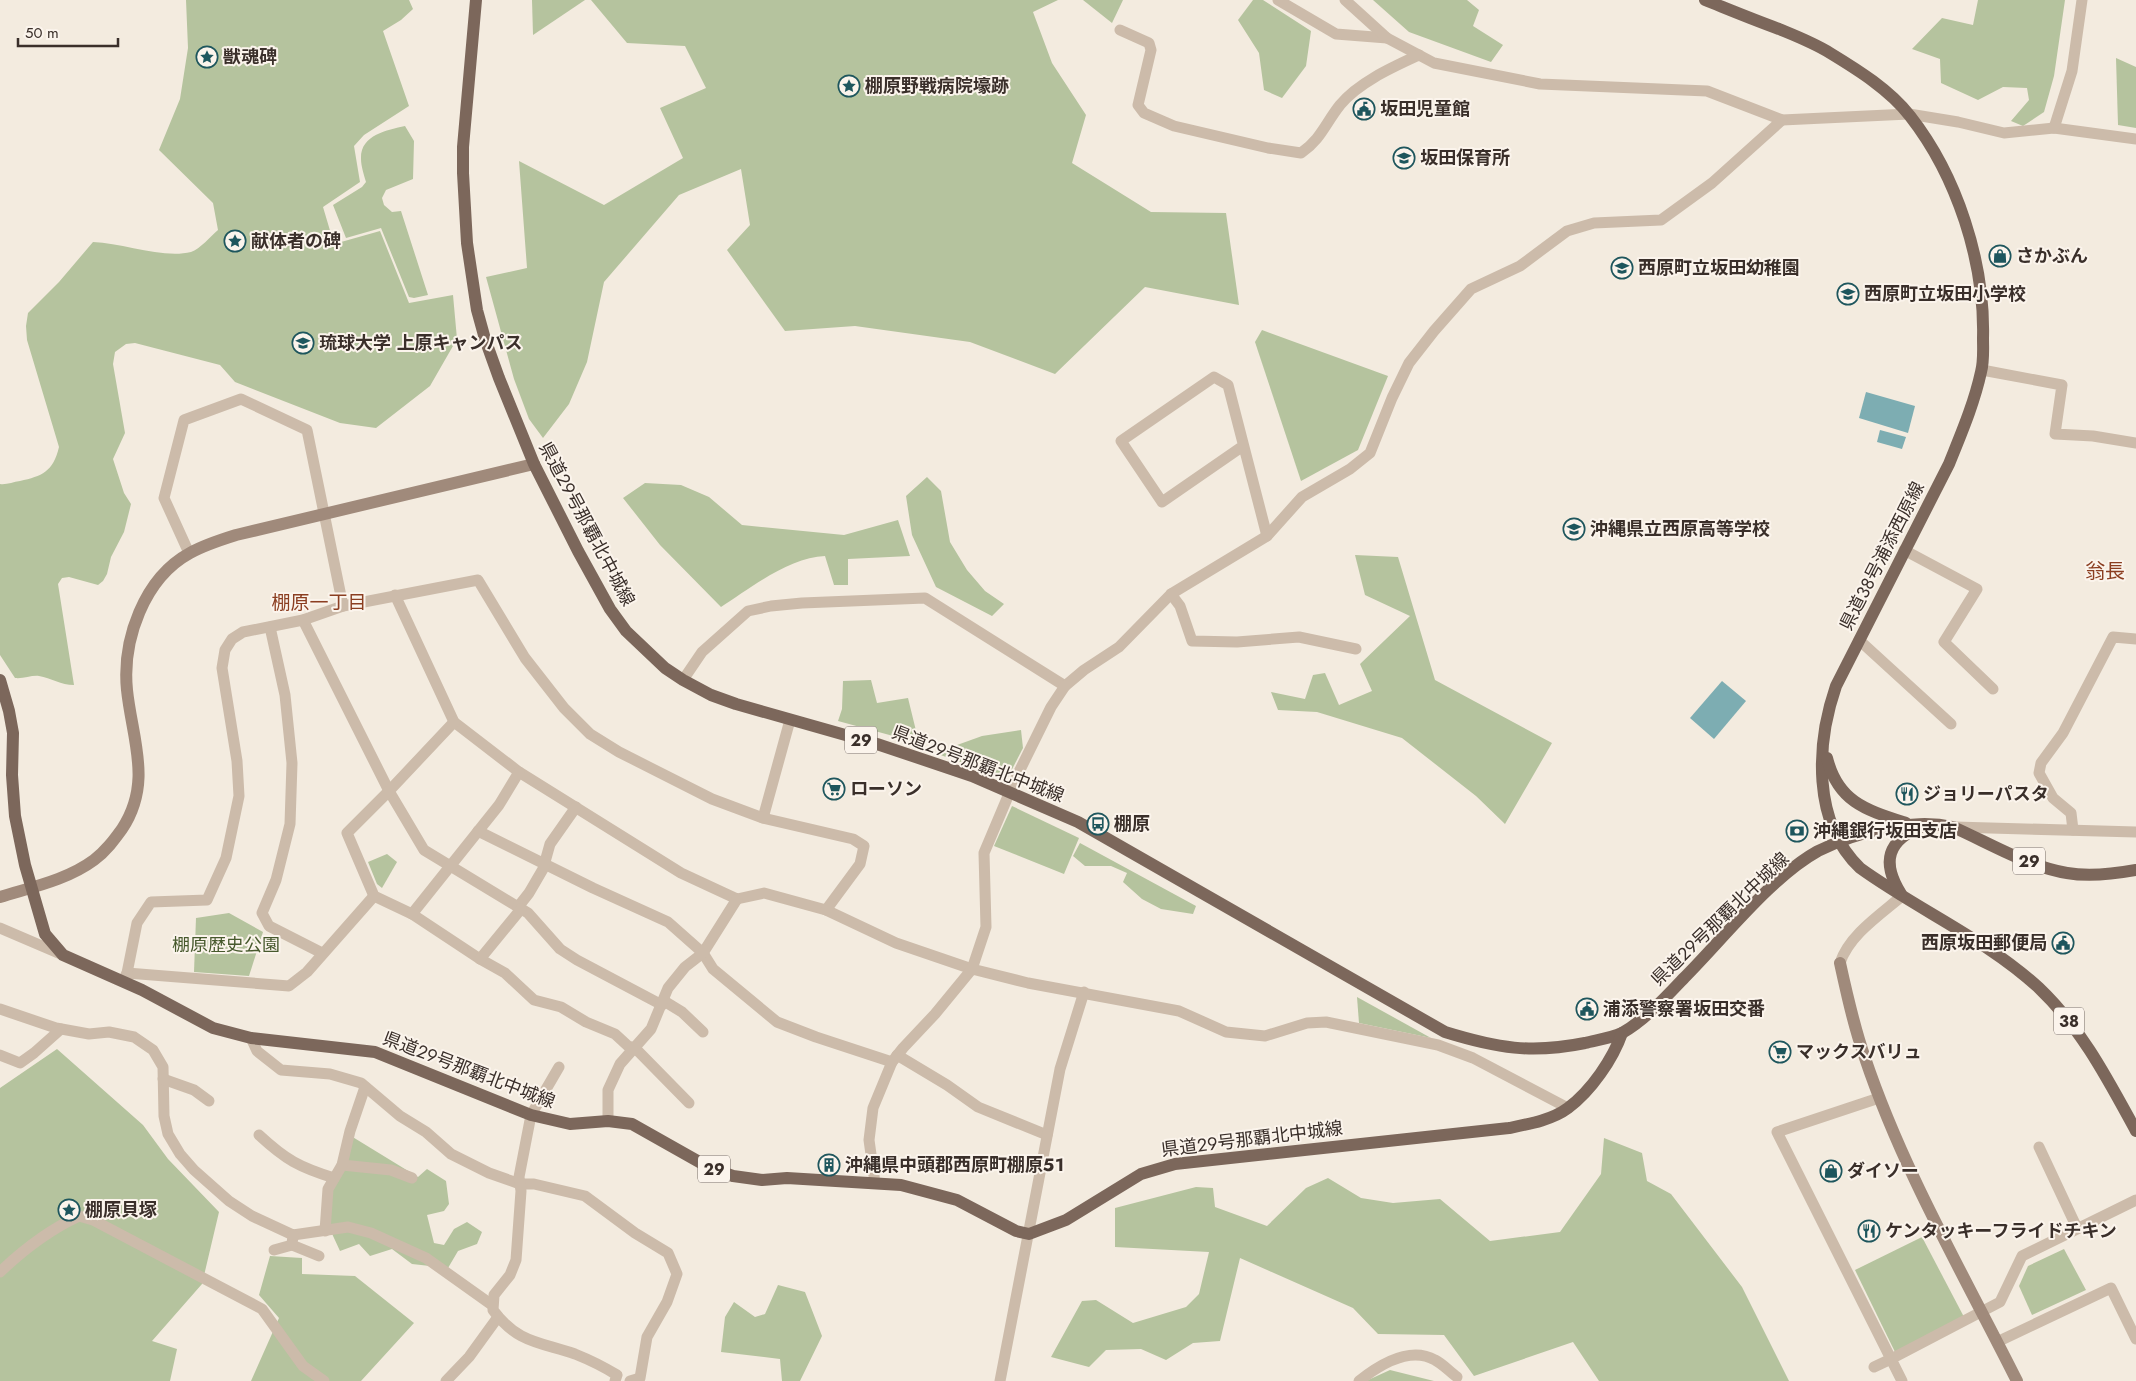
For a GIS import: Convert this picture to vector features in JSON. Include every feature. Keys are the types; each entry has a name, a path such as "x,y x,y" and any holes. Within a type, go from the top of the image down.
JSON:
{"main road":[{"name":"県道29号那覇北中城線","path":"476,0 463,147 467,243 477,310 485,338 511,410 534,464 552,503 610,609 639,644 665,668 683,680 736,704 877,744 1010,791 1086,826 1444,1032 1476,1042 1522,1050 1571,1046 1622,1033 1669,994 1779,880 1808,857 1839,841 1871,831 1909,824 1953,827 2033,863 2067,873 2092,875 2136,870"},
{"name":"県道38号浦添西原線","path":"1705,0 1828,51 1885,92 1909,114 1936,158 1954,193 1974,245 1984,315 1982,370 1964,426 1949,464 1836,686 1825,720 1822,740 1825,798 1832,827 1851,860 1860,868 1994,953 2040,989 2092,1050 2136,1131"},
{"name":"県道29号那覇北中城線","path":"0,680 9,711 12,733 12,775 15,816 31,888 45,934 63,955 125,977 213,1028 251,1038 375,1052 531,1116 570,1124 608,1120 632,1124 710,1168 733,1176 762,1180 787,1178 902,1185 957,1200 1016,1231 1029,1234 1066,1220 1141,1174 1175,1164 1509,1128 1531,1123 1568,1108 1604,1069 1618,1046 1622,1033"},
{"path":"1822,740 1830,771 1846,795 1861,807 1909,824"},
{"path":"1902,896 1891,874 1890,854 1902,838 1913,830 1928,824"}],"street":[{"path":"1278,0 1336,34 1387,38"},
{"path":"1345,0 1387,38 1434,63 1540,84 1707,91 1782,120 1909,114 1958,122 2004,133 2054,128 2136,139"},
{"path":"2054,128 2072,71 2082,0"},
{"path":"1120,30 1149,43 1151,50 1138,105 1144,113 1174,126 1268,148 1301,153 1315,143 1341,104 1361,87 1394,66 1419,55"},
{"path":"876,1183 869,1140 873,1108 894,1058 935,1014 972,969 986,927 984,853 1010,791 1051,707 1065,686 1084,670 1119,647 1171,594 1267,536 1302,498 1350,469 1370,453 1392,398 1409,363 1471,289 1520,266 1567,231 1594,223 1661,220 1712,184 1782,120"},
{"path":"1982,370 2062,386 2055,434 2093,436 2136,443"},
{"path":"1243,446 1162,502 1121,441 1214,376 1228,385 1267,536"},
{"path":"188,553 164,498 184,420 241,399 307,430 343,606"},
{"path":"0,897 63,876 94,860 114,840 133,809 138,788 139,760 127,689 126,658 132,628 142,604 156,584 188,553 236,535 534,464"},
{"path":"1904,550 1977,588 1944,642 1993,690"},
{"path":"374,896 307,972 289,986 125,977 137,923 151,902 207,900 226,858 239,796 237,761 222,668 225,650 232,639 243,632 303,620 343,606 478,580 524,658 564,708 590,734 619,752 712,800 763,818 852,838 864,846 860,864 826,910"},
{"path":"1171,594 1180,606 1192,641 1246,641 1299,637 1356,649"},
{"path":"395,595 454,722 519,772 681,873 737,899 764,893 826,910 896,943 972,969 1028,983 1179,1011 1226,1032 1265,1036 1307,1023 1326,1022 1438,1045 1473,1058 1568,1108"},
{"path":"683,680 702,652 748,611 771,606 925,598 1065,686"},
{"path":"303,620 390,791 424,850 528,913 560,949 577,960 682,1012 703,1032"},
{"path":"270,627 285,695 292,763 290,824 276,880 262,913 269,926 322,954"},
{"path":"2073,830 2071,813 2054,798 2040,773 2041,763 2063,733 2113,637 2136,639"},
{"path":"1859,640 1951,724"},
{"path":"763,818 790,720"},
{"path":"454,722 390,791 347,833 374,896 412,914 480,959 505,973 534,1000 560,1007 586,1022 615,1034 628,1046 635,1048 689,1103"},
{"path":"412,914 499,805 519,772"},
{"path":"480,959 529,893 544,864 550,844 576,807"},
{"path":"1953,827 2136,832"},
{"path":"478,831 593,888 668,922 704,953 713,969 777,1022 894,1058 978,1107 1047,1135"},
{"path":"1902,896 1860,933 1844,951 1840,963 1851,1013 1879,1098 1910,1168 2017,1381"},
{"path":"608,1120 608,1090 620,1064 651,1029 668,988 685,967 704,953 737,899"},
{"path":"0,928 63,955"},
{"path":"1000,1381 1060,1069 1084,992"},
{"path":"0,1009 61,1029 89,1034 110,1032 134,1038 153,1050 163,1067 164,1116 168,1134 180,1154 194,1170 229,1201 319,1256"},
{"path":"0,1055 20,1063 61,1029"},
{"path":"1438,1045 1444,1032"},
{"path":"251,1038 257,1051 281,1070 330,1074 361,1084 400,1116 426,1132 451,1154 489,1173 520,1184 534,1184 585,1196 635,1233 668,1253 678,1274 667,1302 647,1336 640,1378 630,1381"},
{"path":"1473,1058 1476,1042"},
{"path":"559,1067 531,1116 519,1177 516,1260 510,1275 494,1295 492,1310 502,1323 522,1338 575,1354 605,1367 617,1375 615,1381"},
{"path":"163,1079 194,1090 209,1100"},
{"path":"325,1231 328,1189 342,1164 350,1131 365,1086"},
{"path":"1879,1098 1777,1132 1902,1381"},
{"path":"259,1135 280,1154 304,1169 334,1178"},
{"path":"2039,1146 2077,1228"},
{"path":"342,1164 391,1170 412,1178"},
{"path":"1874,1367 2000,1302 2022,1256 2136,1200"},
{"path":"0,1272 33,1242 64,1223 79,1216 93,1220 262,1309 303,1366 324,1381"},
{"path":"274,1250 292,1240 348,1227 371,1233 399,1244 426,1258 492,1305"},
{"path":"1997,1342 2111,1288 2136,1339"},
{"path":"446,1381 469,1357 498,1317"},
{"path":"1359,1381 1388,1361 1416,1355 1435,1360 1457,1377"}],"green space":[{"name":"琉球大学 上原キャンパス","path":"186,0 409,0 413,9 401,20 383,31 409,106 364,135 354,146 360,182 323,207 334,244 380,231 409,303 453,295 457,339 430,386 376,428 340,423 235,382 220,365 135,343 126,344 115,352 113,364 125,433 113,459 124,493 131,504 124,532 111,557 107,574 98,585 69,577 62,578 58,584 74,685 39,676 15,678 0,655 0,484 28,479 46,472 57,455 59,447 27,340 26,326 28,313 59,282 93,242 168,254 180,254 191,252 202,245 218,230 213,203 159,150 180,99 188,48"},
{"path":"532,0 585,0 533,35"},
{"path":"591,0 1058,0 1033,12 1052,63 1086,115 1072,163 1151,212 1226,213 1239,305 1145,287 1055,374 970,342 855,326 785,331 727,250 750,225 741,169 679,195 604,282 587,362 569,404 543,438 529,419 514,379 486,277 527,268 519,161 604,205 683,158 660,108 706,88 685,46 627,43"},
{"path":"1083,0 1123,0 1112,23"},
{"path":"1253,0 1263,0 1311,31 1306,66 1282,98 1264,90 1259,53 1238,20"},
{"path":"1373,0 1467,0 1479,10 1473,26 1503,45 1491,62 1409,32"},
{"path":"1978,0 2065,0 2054,76 2044,112 2023,126 2011,121 2029,100 2027,88 2003,87 1978,100 1941,83 1940,59 1912,49 1942,18 1973,25"},
{"path":"2116,58 2136,67 2136,128 2118,125"},
{"path":"405,126 414,141 413,179 386,190 382,198 384,205 392,212 401,211 428,295 414,298 409,297 381,228 346,238 333,205 362,187 366,182 361,159 365,144 376,135 390,129"},
{"path":"1262,330 1388,376 1358,450 1301,481 1255,342"},
{"path":"927,477 941,491 950,542 967,570 985,591 1004,604 992,616 936,587 912,535 906,496"},
{"path":"645,483 681,485 709,497 742,525 844,535 898,520 910,556 848,559 848,585 834,585 825,556 812,558 798,562 771,575 721,607 660,545 623,498"},
{"path":"1355,555 1398,557 1435,680 1552,743 1505,824 1476,796 1402,738 1317,712 1278,710 1271,692 1305,699 1313,675 1325,673 1339,705 1372,691 1360,664 1410,616 1365,595"},
{"path":"871,680 877,703 908,698 919,743 838,721 842,709 843,681"},
{"path":"1021,730 1023,748 1007,779 935,753 982,736"},
{"path":"1012,806 1079,838 1064,874 994,846"},
{"path":"1080,843 1196,906 1193,914 1161,909 1142,899 1123,882 1127,873 1111,866 1085,866 1073,856"},
{"path":"387,854 397,862 382,888 377,884 368,862"},
{"name":"棚原歴史公園","path":"229,913 263,932 249,976 194,972 196,918"},
{"path":"1357,997 1431,1038 1359,1023"},
{"path":"57,1049 143,1125 168,1159 219,1212 202,1284 152,1341 177,1349 170,1381 0,1381 0,1088"},
{"path":"351,1136 418,1177 427,1169 446,1181 449,1204 444,1211 427,1215 434,1243 444,1245 454,1229 467,1222 482,1232 477,1244 458,1251 448,1268 412,1264 392,1249 370,1256 359,1244 340,1251 328,1225 331,1194"},
{"path":"1604,1138 1642,1153 1647,1181 1671,1194 1742,1287 1789,1381 1599,1381 1573,1342 1474,1376 1444,1335 1378,1334 1353,1308 1240,1258 1220,1341 1193,1343 1166,1360 1141,1349 1106,1350 1089,1367 1051,1357 1082,1301 1096,1300 1133,1323 1186,1307 1199,1294 1209,1252 1115,1247 1115,1208 1196,1187 1213,1188 1215,1207 1267,1226 1306,1188 1328,1178 1361,1198 1393,1203 1440,1199 1490,1241 1560,1232 1601,1174"},
{"path":"1922,1237 1964,1317 1895,1352 1855,1270"},
{"path":"2064,1249 2086,1290 2032,1315 2019,1286 2028,1266"},
{"path":"270,1256 302,1258 302,1274 355,1276 414,1323 361,1381 251,1381 279,1318 259,1295"},
{"path":"778,1285 805,1292 822,1336 800,1381 782,1381 780,1359 721,1352 725,1317 734,1302 755,1317 765,1314"},
{"path":"1390,1370 1434,1381 1366,1381"}],"water":[{"path":"1866,392 1915,406 1908,433 1859,418"},
{"path":"1880,430 1906,437 1902,449 1877,442"},
{"path":"1722,681 1746,701 1714,739 1690,718"}],"place":[{"name":"獣魂碑","path":"207,57"},
{"name":"棚原野戦病院壕跡","path":"849,86"},
{"name":"坂田児童館","path":"1364,109"},
{"name":"坂田保育所","path":"1404,158"},
{"name":"献体者の碑","path":"235,241"},
{"name":"さかぶん","path":"2000,256"},
{"name":"西原町立坂田幼稚園","path":"1622,268"},
{"name":"西原町立坂田小学校","path":"1848,294"},
{"name":"琉球大学 上原キャンパス","path":"303,343"},
{"name":"沖縄県立西原高等学校","path":"1574,529"},
{"name":"ローソン","path":"834,789"},
{"name":"ジョリーパスタ","path":"1907,794"},
{"name":"棚原","path":"1098,824"},
{"name":"沖縄銀行坂田支店","path":"1797,831"},
{"name":"西原坂田郵便局","path":"2063,943"},
{"name":"浦添警察署坂田交番","path":"1587,1009"},
{"name":"マックスバリュ","path":"1780,1052"},
{"name":"沖縄県中頭郡西原町棚原５１","path":"829,1165"},
{"name":"ダイソー","path":"1831,1171"},
{"name":"棚原貝塚","path":"69,1210"},
{"name":"ケンタッキーフライドチキン","path":"1869,1231"}],"district":[{"name":"翁長","path":"2105,571"},
{"name":"棚原一丁目","path":"319,602"}]}
